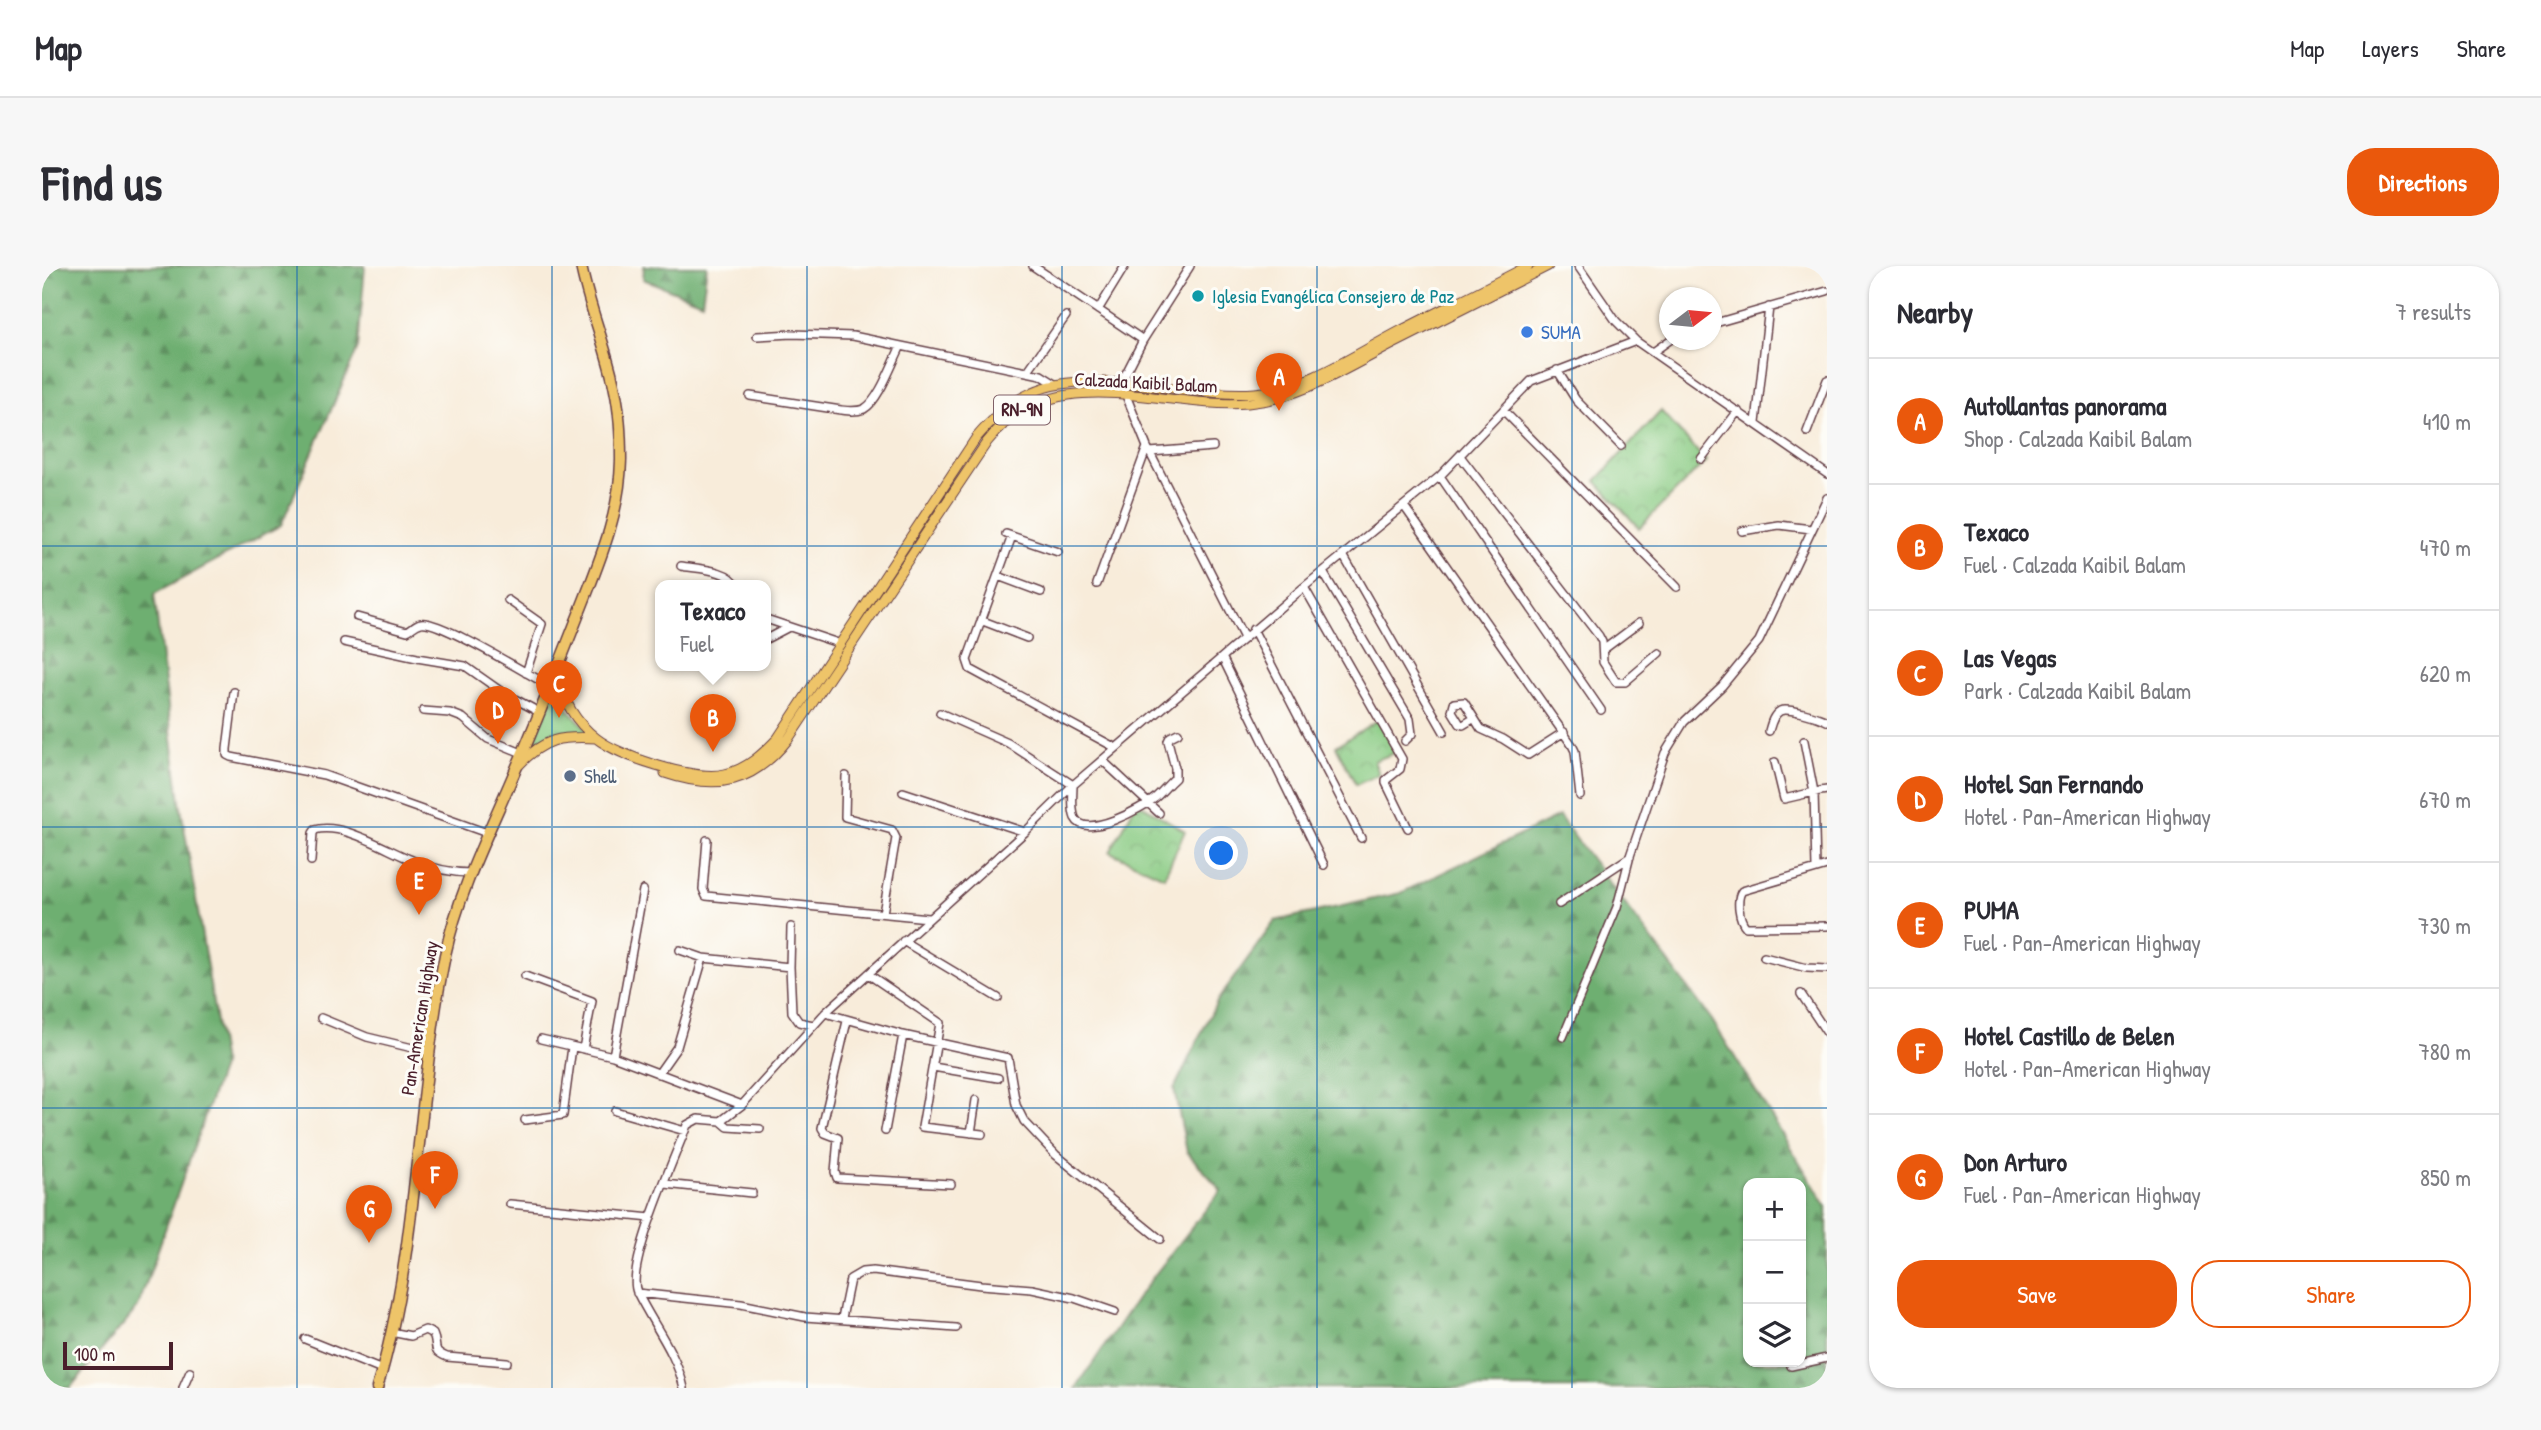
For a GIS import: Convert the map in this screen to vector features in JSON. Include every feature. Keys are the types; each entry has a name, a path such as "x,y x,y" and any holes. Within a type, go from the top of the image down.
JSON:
{"highway":[{"name":"Pan-American Highway","path":"377,1388 391,1332 407,1232 429,1052 445,954 471,873 561,660 604,550 617,502 621,461 620,421 615,388 587,298 581,266"}],"main road":[{"name":"Calzada Kaibil Balam","path":"561,660 562,684 567,703 596,738 652,764 704,775 726,774 744,767 758,758 778,738 976,438 1015,402 1034,391 1057,385 1087,383 1121,383 1237,393 1264,392 1327,369 1528,266"},
{"name":"Calzada Kaibil Balam","path":"652,764 662,772 680,778 711,783 736,779 751,773 768,761 789,738 999,427 1025,409 1053,397 1083,393 1222,403 1247,403 1284,397 1324,380 1548,266"},
{"name":"Calzada Kaibil Balam","path":"514,770 530,753 549,742 568,737 596,738"}],"street":[{"path":"1033,266 1143,340"},
{"path":"1098,310 1125,266"},
{"path":"1190,266 1143,340 1121,383 1148,449 1244,638"},
{"path":"1578,266 1616,321 1636,341 1827,474"},
{"path":"1722,321 1827,291"},
{"path":"1756,423 1769,307"},
{"path":"1027,372 1066,316"},
{"path":"757,336 853,336 1027,372 1046,377 1057,385"},
{"path":"721,1121 742,1105 825,1013 1025,832 1073,785 1223,659 1253,629 1304,586 1440,476 1531,381 1636,341"},
{"path":"750,396 841,410 865,408 880,389 901,346"},
{"path":"1653,352 1659,348"},
{"path":"1557,370 1576,400 1621,446"},
{"path":"1807,432 1827,380"},
{"path":"1503,410 1677,587"},
{"path":"1701,459 1738,411"},
{"path":"1148,449 1213,447"},
{"path":"1097,584 1148,449"},
{"path":"1460,456 1600,636 1606,668 1616,682 1620,684 1659,653"},
{"path":"1440,476 1601,710"},
{"path":"1563,1037 1617,907 1630,856 1660,766 1675,733 1722,687 1759,641 1827,498"},
{"path":"1404,506 1564,732 1575,751 1580,796"},
{"path":"1742,531 1779,525 1811,529"},
{"path":"1058,552 1009,535 983,621 967,660 970,669 1116,748"},
{"path":"1343,555 1444,732"},
{"path":"681,566 727,575 736,580"},
{"path":"1324,572 1410,719 1412,734 1405,741"},
{"path":"998,576 1041,592"},
{"path":"1304,586 1402,759 1400,769 1386,780 1386,783 1408,828"},
{"path":"508,600 542,624 526,673"},
{"path":"357,617 407,631 422,622 432,624 455,633 550,686"},
{"path":"771,621 841,644"},
{"path":"983,621 1027,638"},
{"path":"1603,650 1639,623"},
{"path":"771,636 790,627"},
{"path":"1253,629 1361,838"},
{"path":"344,642 465,666 502,692 539,712"},
{"path":"1223,659 1324,864"},
{"path":"234,692 227,755 324,775 487,833"},
{"path":"1769,731 1774,717 1780,711 1787,710 1827,721"},
{"path":"423,711 450,713 463,718 488,739 522,753"},
{"path":"940,713 1008,743 1073,785"},
{"path":"1473,719 1481,729 1528,755 1564,732"},
{"path":"1073,785 1075,818 1079,824 1099,825 1120,818 1148,802 1175,778 1168,741 1178,733"},
{"path":"1804,741 1814,792 1816,869"},
{"path":"1102,760 1159,813"},
{"path":"1775,762 1784,799 1827,790"},
{"path":"846,776 845,817 892,830 896,838 883,913"},
{"path":"904,792 1025,832"},
{"path":"311,861 313,833 324,828 365,839 414,861 443,870 471,873"},
{"path":"706,840 703,889 706,896 928,918"},
{"path":"1559,904 1630,856"},
{"path":"1827,866 1739,893 1742,922 1746,927 1827,926"},
{"path":"613,1056 643,890"},
{"path":"791,927 792,1012 799,1021 813,1025"},
{"path":"903,941 998,998"},
{"path":"680,950 703,958 790,967"},
{"path":"1765,957 1807,968 1827,969"},
{"path":"659,1074 677,1047 703,958"},
{"path":"867,974 940,1023 922,1127 982,1134"},
{"path":"525,976 592,1001 583,1049"},
{"path":"1801,994 1827,1033"},
{"path":"825,1013 903,1035 1008,1058 1016,1105 1024,1121 1056,1156 1160,1239"},
{"path":"321,1018 367,1037 429,1052"},
{"path":"847,1021 822,1125 825,1133 838,1139 835,1172 837,1178 951,1184"},
{"path":"885,1131 903,1035"},
{"path":"541,1039 613,1056 742,1105"},
{"path":"525,1120 563,1115 572,1047"},
{"path":"933,1067 998,1079"},
{"path":"971,1133 976,1100"},
{"path":"615,1111 685,1132"},
{"path":"684,1388 666,1341 637,1293 635,1271 651,1218 687,1125 698,1119 721,1121 728,1127 760,1129"},
{"path":"665,1184 752,1193"},
{"path":"510,1204 651,1218"},
{"path":"842,1318 849,1279 862,1272 873,1271 1032,1289 1074,1298 1115,1312"},
{"path":"637,1293 741,1304 805,1317 956,1328"},
{"path":"391,1332 411,1336 425,1330 433,1334 435,1348 439,1354 507,1362"},
{"path":"305,1339 382,1370"},
{"path":"1806,1362 1827,1357"},
{"path":"183,1388 190,1372"}],"green space":[{"path":"42,266 365,266 358,348 281,525 154,594 180,802 223,1064 138,1307 70,1388 42,1388"},
{"path":"644,266 707,266 702,302 643,279"},
{"path":"1661,411 1706,461 1639,528 1596,481"},
{"path":"556,680 568,709 593,736 567,735 528,753"},
{"path":"1379,719 1397,752 1374,761 1379,774 1356,785 1336,746"},
{"path":"1137,802 1185,831 1164,877 1110,852"},
{"path":"1559,816 1712,1020 1827,1207 1827,1388 1076,1388 1139,1295 1221,1190 1187,1152 1174,1089 1217,1001 1275,921 1401,893"}],"place":[{"name":"Iglesia Evangélica Consejero de Paz","path":"1198,296"},
{"name":"SUMA","path":"1527,332"},
{"name":"Autollantas panorama","path":"1279,411"},
{"name":"Las Vegas","path":"559,718"},
{"name":"Hotel San Fernando","path":"498,744"},
{"name":"Texaco","path":"713,752"},
{"name":"Shell","path":"570,776"},
{"name":"PUMA","path":"419,915"},
{"name":"Hotel Castillo de Belen","path":"435,1209"},
{"name":"Don Arturo","path":"369,1243"}]}
